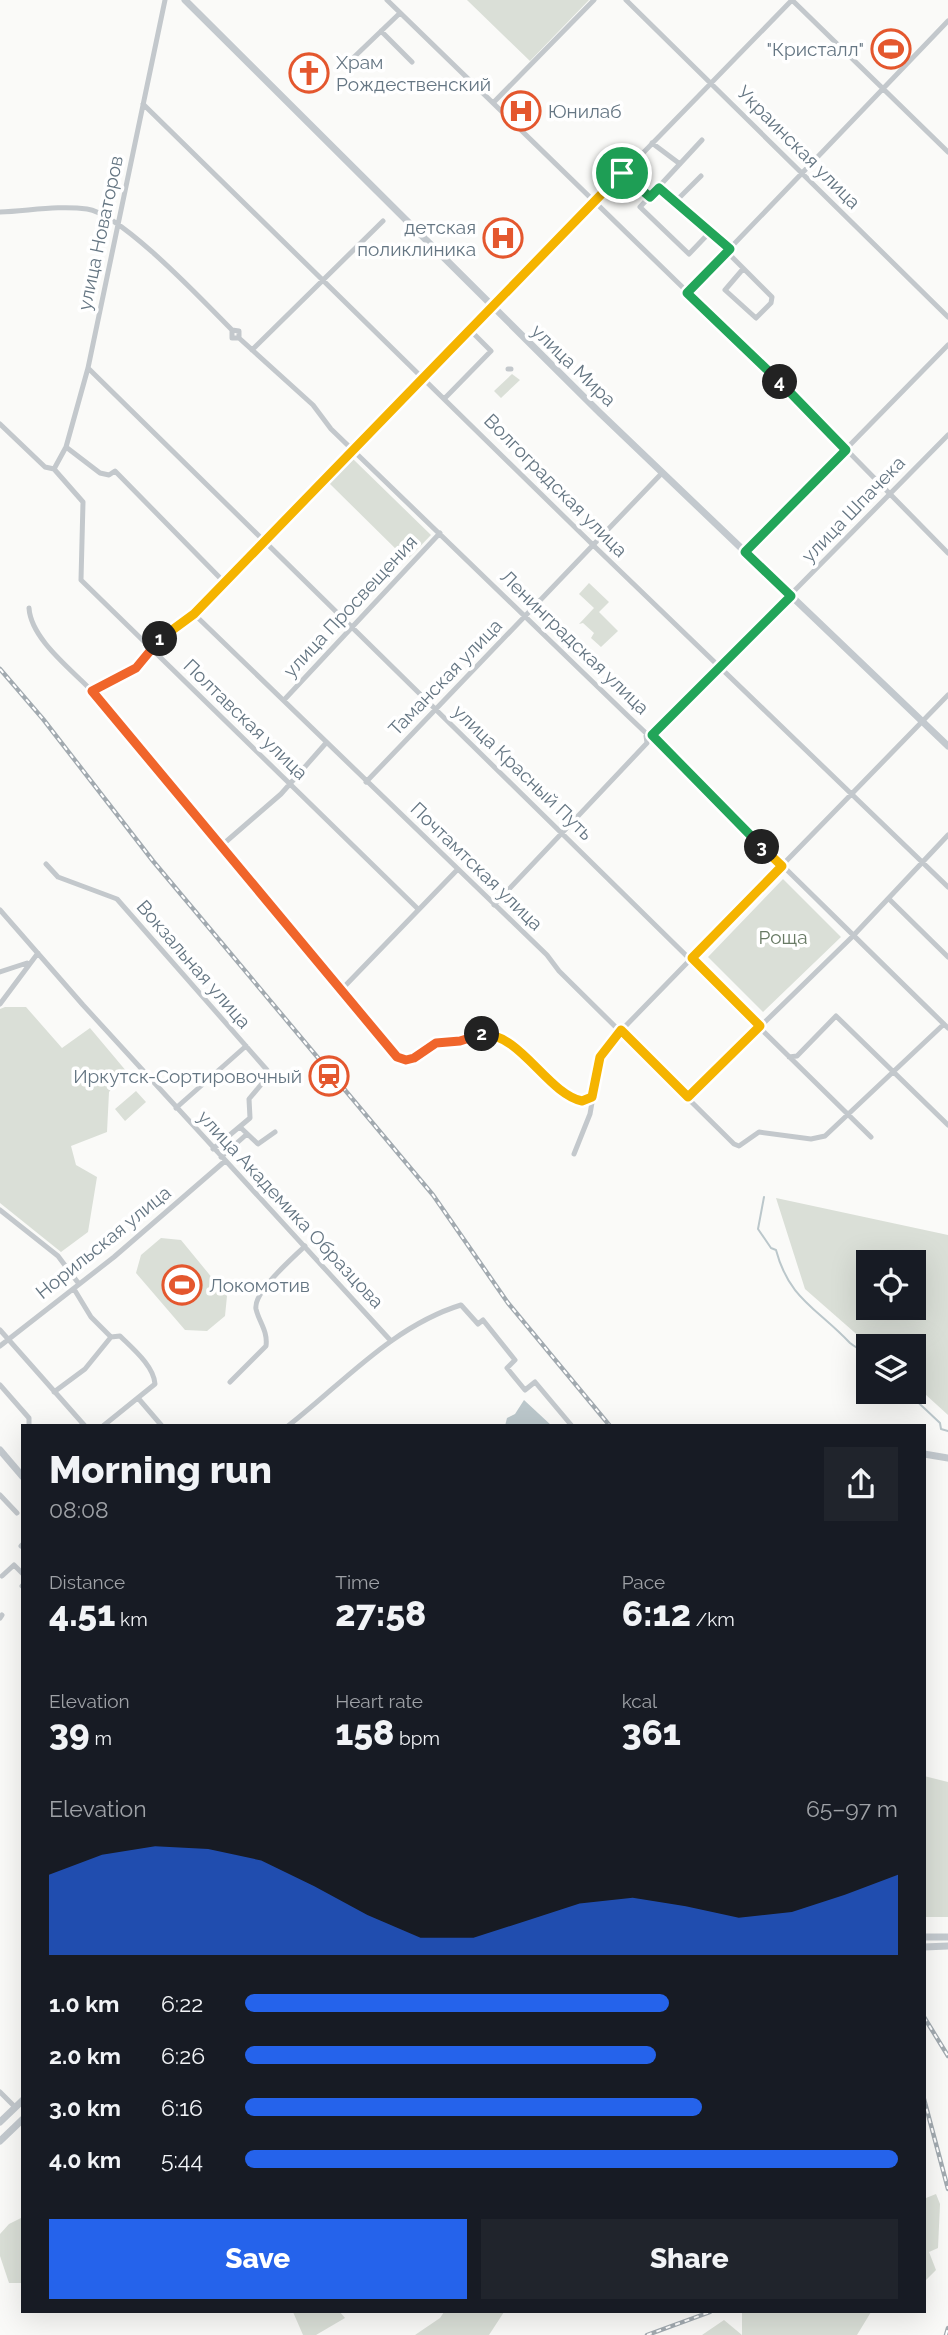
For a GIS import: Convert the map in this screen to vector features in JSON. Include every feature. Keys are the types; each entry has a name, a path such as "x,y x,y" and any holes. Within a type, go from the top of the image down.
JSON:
{"main road":[{"name":"улица Мира","path":"185,0 492,307 948,746"},
{"path":"0,1450 21,1475"},
{"path":"926,1454 948,1458"},
{"path":"926,1937 948,1937"},
{"path":"926,1947 948,1946"},
{"path":"0,2122 21,2101"},
{"path":"0,2141 21,2119"}],"street":[{"name":"улица Новаторов","path":"54,470 66,447 88,368 164,0"},
{"path":"387,0 595,202 948,553"},
{"path":"492,103 594,0"},
{"name":"Украинская улица","path":"626,0 948,317"},
{"path":"92,691 136,668 151,648 194,614 792,0 948,152"},
{"path":"352,59 400,13"},
{"path":"687,293 882,87 948,22"},
{"path":"381,31 412,62"},
{"name":"Волгоградская улица","path":"143,104 593,546 948,887"},
{"path":"702,140 640,207 690,254 710,232"},
{"path":"652,143 680,164"},
{"path":"622,173 650,197"},
{"path":"675,202 701,176"},
{"path":"659,188 710,232 772,299 756,318 725,289 743,269"},
{"name":"Ленинградская улица","path":"0,212 85,209 103,215 146,248 232,330 239,331 239,338 313,405 331,429 643,730 652,735 852,937 946,1026"},
{"path":"252,350 383,221"},
{"path":"445,398 491,351 470,330"},
{"path":"745,552 948,345"},
{"name":"улица Красный Путь","path":"88,368 351,628 692,958 789,1058 871,1137"},
{"path":"0,424 45,467 54,470"},
{"name":"улица Шпачека","path":"494,905 647,743 646,736 652,735 948,435"},
{"path":"66,447 100,473 109,475 115,471 225,583"},
{"name":"Полтавская улица","path":"54,470 83,502 81,580 417,908"},
{"name":"Таманская улица","path":"366,782 662,473"},
{"name":"улица Просвещения","path":"284,700 440,533"},
{"path":"29,608 30,619 38,631 92,691 397,1057 406,1060 436,1043 489,1034 499,1036 577,1100 592,1097"},
{"name":"Почтамтская улица","path":"194,614 458,869 734,1144 739,1146 759,1132 818,1138 825,1136 848,1114"},
{"path":"574,1154 590,1114 600,1057 621,1030 948,695"},
{"path":"647,743 657,741"},
{"path":"220,846 281,794 326,743"},
{"path":"688,1097 852,937 948,835"},
{"name":"Вокзальная улица","path":"46,864 58,877 117,900 267,1070 265,1080 249,1099 252,1115 240,1127"},
{"path":"342,989 417,908 458,869"},
{"path":"889,899 948,957"},
{"name":"улица Академика Образцова","path":"0,909 213,1149 391,1341"},
{"path":"0,1004 38,953"},
{"path":"0,972 28,963"},
{"path":"789,1058 797,1056 836,1016 893,1075 948,1125"},
{"path":"848,1114 946,1026"},
{"path":"176,1108 246,1046"},
{"path":"213,1149 240,1127 258,1144 275,1132"},
{"name":"Норильская улица","path":"0,1346 76,1286 223,1159 247,1134"},
{"path":"0,1210 58,1256 91,1317 111,1337"},
{"path":"230,1382 266,1346 266,1332 256,1307 258,1293 305,1246"},
{"path":"290,1424 391,1341 429,1317 461,1305 478,1324 483,1320 515,1360 507,1368 525,1390 535,1382 570,1424"},
{"path":"0,1330 83,1424"},
{"path":"54,1392 85,1369 111,1337 120,1336 155,1376 155,1384 106,1424"},
{"path":"0,1385 29,1418 29,1424"},
{"path":"138,1398 160,1424"},
{"path":"0,1495 17,1513"},
{"path":"2,1576 14,1565 21,1572"},
{"path":"0,2092 15,2107"}],"green space":[{"path":"467,0 589,0 530,61"},
{"path":"512,374 520,380 501,398 494,391"},
{"path":"353,459 431,535 407,560 329,483"},
{"path":"589,583 609,602 599,612 618,631 601,647 591,638 594,633 583,623 579,624 594,608 579,594"},
{"name":"Роща","path":"783,879 841,937 763,1012 708,957"},
{"path":"26,1007 62,1048 90,1028 127,1072 109,1092 107,1132 71,1146 76,1165 97,1177 88,1232 61,1252 0,1203 0,1009"},
{"path":"136,1091 146,1102 125,1121 115,1109"},
{"path":"776,1198 948,1235 948,1415 926,1395 926,1334 856,1334 805,1289"},
{"name":"Локомотив","path":"161,1238 181,1240 227,1296 225,1316 207,1331 185,1330 136,1273 141,1255"},
{"path":"926,1776 948,1782 948,1917 926,1917"},
{"path":"936,2194 940,2204 938,2248 929,2252 936,2270 926,2280 926,2198"},
{"path":"21,2218 21,2283 9,2283 0,2256 0,2234 9,2224"},
{"path":"293,2313 341,2313 345,2318 316,2335 303,2335"},
{"path":"443,2313 503,2313 489,2335 415,2335"},
{"path":"742,2313 870,2313 857,2335 742,2335"},
{"path":"724,2320 742,2335 702,2335"}],"shaded area":[{"path":"524,1400 550,1424 506,1424 507,1418 515,1414"}],"waterway":[{"path":"764,1197 758,1229 771,1248 776,1250 788,1280 806,1302 856,1347"},
{"path":"920,1404 940,1423 941,1429 948,1431"}],"railway":[{"path":"0,669 43,719 153,861 433,1195 508,1303 608,1424"},
{"path":"926,2020 948,2056"},
{"path":"926,2106 948,2189"},
{"path":"647,2335 707,2313"},
{"path":"946,2335 948,2328"}],"place":[{"name":"\"Кристалл\"","path":"891,49"},
{"name":"Храм Рождественский","path":"309,73"},
{"name":"Юнилаб","path":"521,111"},
{"name":"детская поликлиника","path":"503,238"},
{"name":"Иркутск-Сортировочный","path":"329,1076"},
{"name":"Локомотив","path":"182,1285"}],"route":[{"path":"622,173 650,197 659,188 730,249 687,293 846,450 745,552 791,596 662,722 652,735 782,866 692,958 760,1026 688,1097 621,1030 600,1057 592,1097 582,1101 577,1100 499,1036 475,1034 460,1041 436,1043 414,1058 406,1060 397,1057 208,829 135,746 92,691 140,665 155,643 194,614 622,173"}]}
